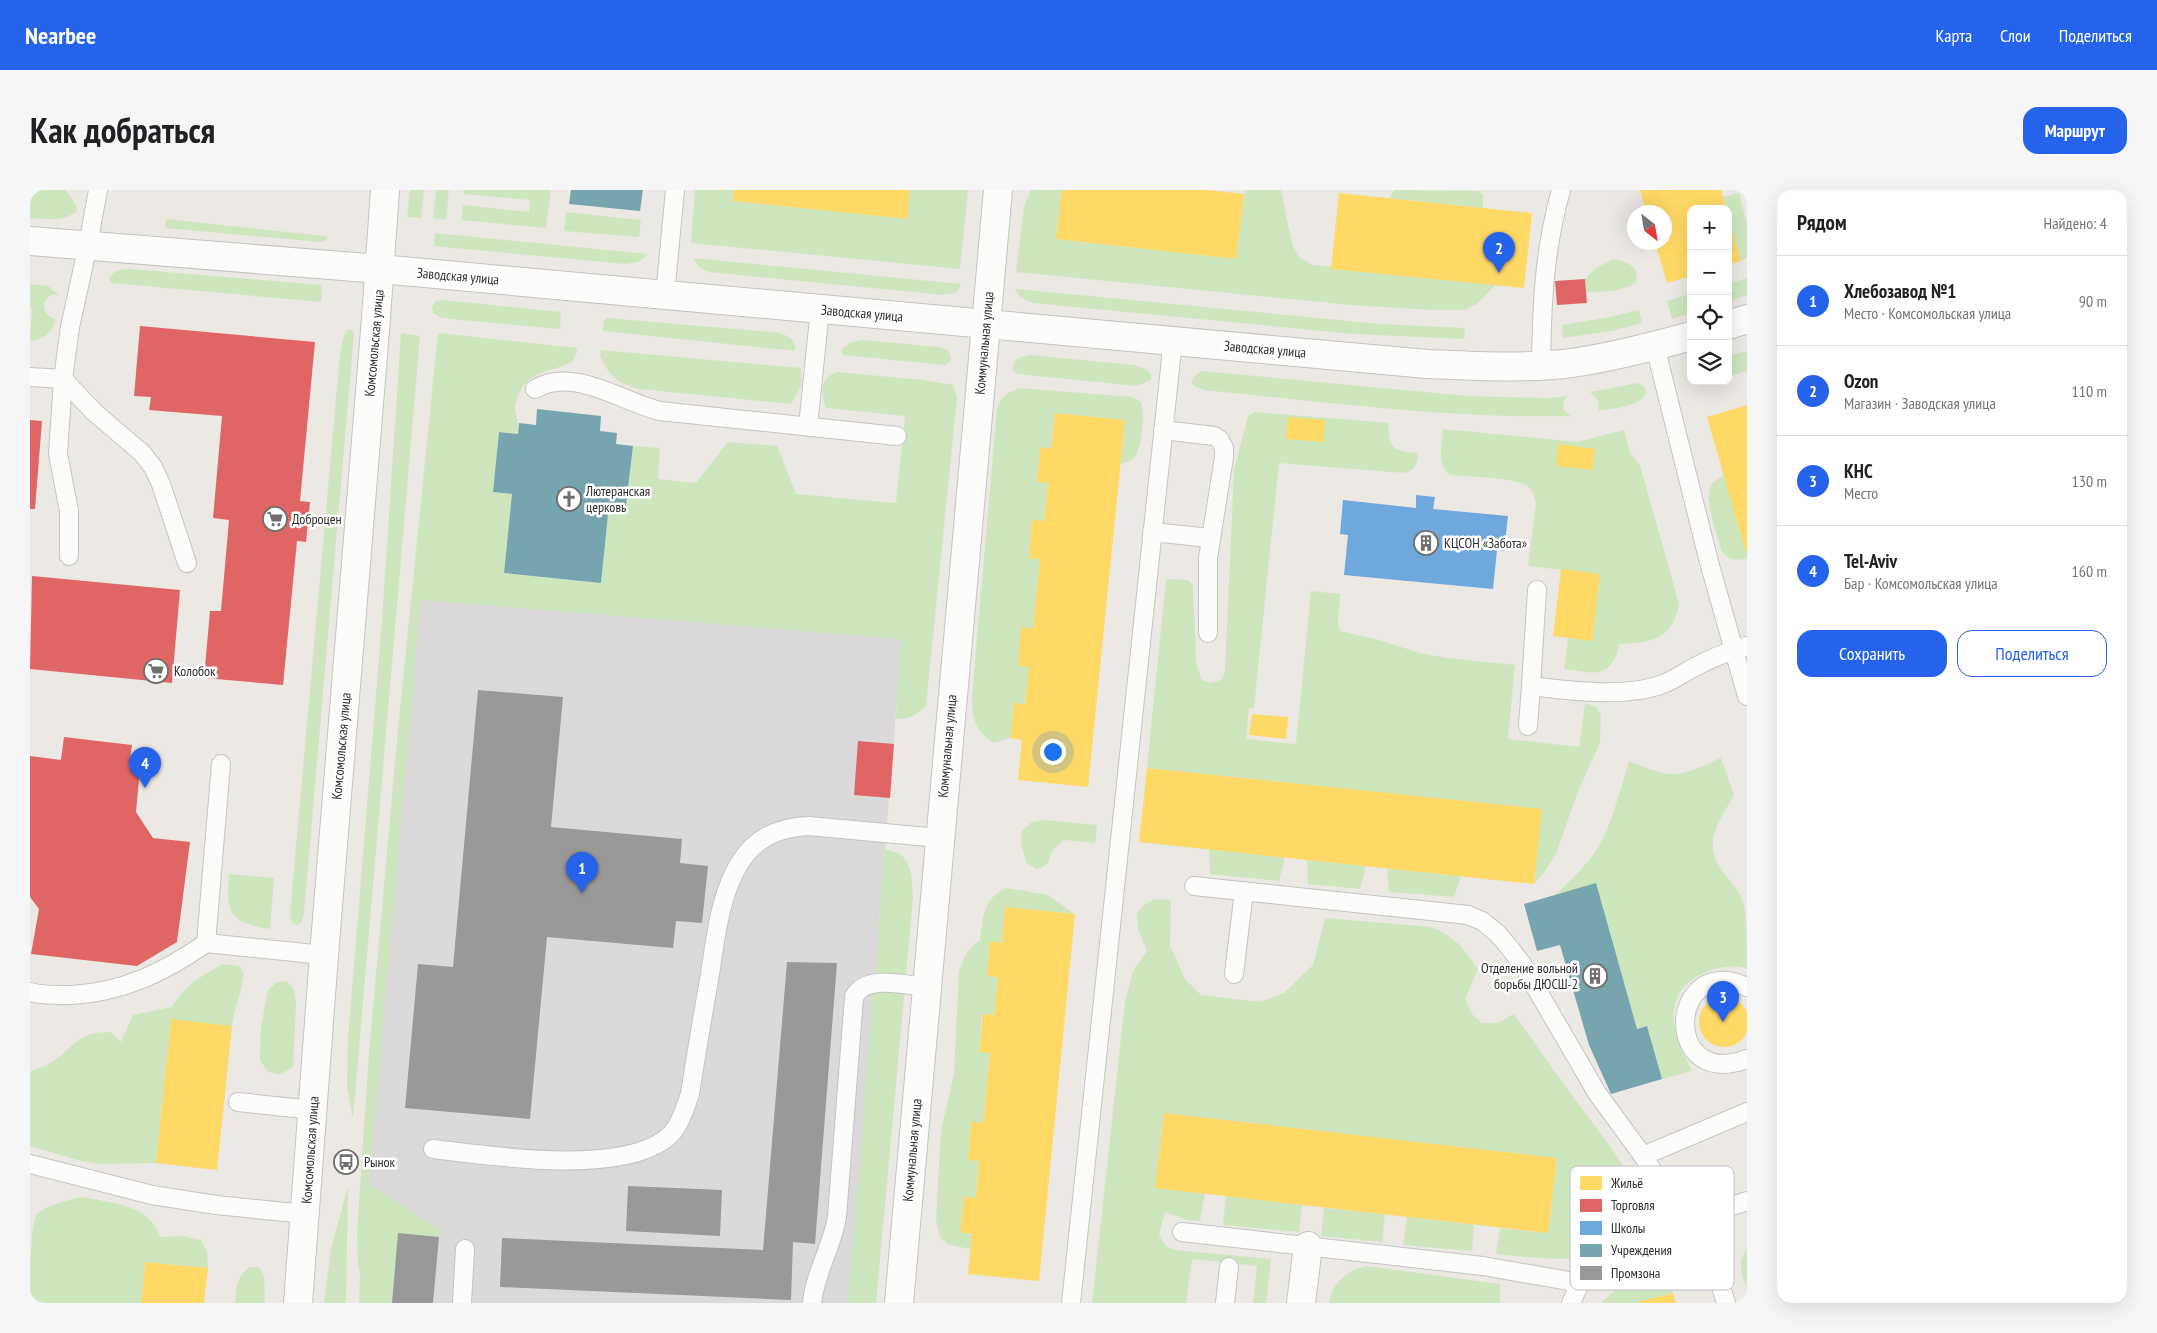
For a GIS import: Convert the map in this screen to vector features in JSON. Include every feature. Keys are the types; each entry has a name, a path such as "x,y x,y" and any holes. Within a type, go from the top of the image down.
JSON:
{"street":[{"name":"Комсомольская улица","path":"298,1303 385,190"},
{"name":"Коммунальная улица","path":"899,1303 998,190"},
{"name":"Заводская улица","path":"30,241 380,269 1427,364 1474,366 1541,365 1590,360 1687,337"},
{"path":"1732,324 1747,319"},
{"path":"1301,1303 1308,1246"}],"lane":[{"path":"68,556 69,511 58,454 63,379 70,327 98,190"},
{"path":"665,295 675,190"},
{"path":"1541,365 1545,265 1550,234 1561,190"},
{"path":"808,426 820,309"},
{"path":"1071,1303 1173,340"},
{"path":"1655,346 1693,502 1740,648 1747,696"},
{"path":"30,377 63,379 94,412 142,453 153,467 161,484 187,563"},
{"path":"535,389 551,383 587,384 643,407 660,411 897,436"},
{"path":"1163,430 1214,436 1220,440 1224,448 1222,474 1210,538 1208,633"},
{"path":"1152,532 1210,538"},
{"path":"1528,726 1537,590"},
{"path":"1531,686 1586,691 1624,691 1646,688 1662,684 1696,666 1740,648"},
{"path":"206,942 221,764"},
{"path":"433,1148 498,1157 559,1161 630,1154 658,1144 676,1128 684,1114 690,1094 725,898 742,860 752,848 765,838 791,827 809,826 939,838"},
{"path":"1194,886 1468,916 1482,921 1497,933 1522,964 1597,1093 1650,1166"},
{"path":"1234,974 1244,892"},
{"path":"30,992 66,995 115,989 142,981 168,968 206,942 324,955"},
{"path":"1747,987 1737,982 1723,981 1709,984 1689,1002 1684,1015 1684,1029 1692,1047 1707,1061 1720,1065 1734,1064 1747,1059"},
{"path":"812,1303 816,1279 834,1236 837,1217 854,998 858,990 864,986 875,984 926,987"},
{"path":"238,1102 313,1110"},
{"path":"1643,1156 1747,1112"},
{"path":"30,1164 152,1195 305,1214"},
{"path":"1734,1205 1747,1201"},
{"path":"1182,1232 1483,1266 1570,1281"},
{"path":"462,1303 465,1249"},
{"path":"1224,1303 1229,1266"},
{"path":"1571,1303 1577,1290"},
{"path":"1722,1290 1726,1303"}],"shaded area":[{"path":"421,600 902,639 848,1303 392,1303 369,1184"}],"green space":[{"path":"30,190 66,190 77,207 76,212 59,219 30,218"},
{"path":"410,190 424,190 421,218 407,217"},
{"path":"436,190 449,190 446,220 433,218"},
{"path":"464,190 551,190 546,228 461,220 463,205 529,212 530,200 464,194"},
{"path":"695,190 734,190 733,201 907,219 910,190 968,190 960,269 691,243"},
{"path":"1031,190 1062,190 1056,239 1236,259 1245,190 1281,190 1292,244 1300,258 1313,265 1495,285 1477,304 1465,310 1433,310 1350,305 1016,272 1024,207"},
{"path":"1394,190 1479,191 1483,195 1483,208 1390,198"},
{"path":"1739,193 1747,224 1747,258 1741,261 1732,231 1732,205 1725,205 1723,197"},
{"path":"566,212 641,220 639,237 564,231"},
{"path":"166,219 324,236 328,238 320,242 165,228"},
{"path":"435,233 648,254 639,262 625,264 434,246"},
{"path":"693,258 961,284 957,291 944,295 709,272 699,267"},
{"path":"1613,259 1627,263 1634,268 1637,276 1636,282 1619,290 1586,292 1585,279 1596,268"},
{"path":"129,269 322,285 321,302 111,283 109,279 115,272"},
{"path":"1747,278 1747,295 1732,301 1732,283"},
{"path":"30,284 48,286 59,295 49,297 44,304 47,313 56,320 52,329 43,337 30,341 32,308 30,307"},
{"path":"1015,289 1381,324 1465,328 1464,339 1354,334 1033,303 1020,297"},
{"path":"1687,295 1687,314 1672,319 1667,301"},
{"path":"442,300 561,312 560,329 441,318 433,313 432,307 436,301"},
{"path":"1639,310 1642,323 1612,331 1563,338 1562,325"},
{"path":"607,318 780,333 792,339 795,351 603,331 603,322"},
{"path":"349,329 354,333 304,913 302,922 297,925 292,923 290,914 340,354 344,337"},
{"path":"401,333 420,336 353,1119 347,1085 348,1039 382,621"},
{"path":"438,333 578,348 572,362 536,375 524,385 515,405 518,434 499,432 493,492 512,494 504,573 601,583 609,505 627,506 633,446 660,448 658,479 696,483 728,442 777,446 796,494 896,503 905,416 826,408 823,396 824,382 837,372 923,380 953,385 957,397 926,706 909,717 896,719 901,639 421,600 369,1184 441,1230 439,1237 399,1234 392,1303 359,1303 360,1273 357,1232 369,1053 398,729"},
{"path":"863,340 939,347 947,350 951,356 950,362 944,365 843,355 841,350 851,342"},
{"path":"601,350 801,368 801,386 791,404 639,389 625,385 611,374 600,356"},
{"path":"1747,351 1747,371 1732,375 1732,355"},
{"path":"1030,355 1134,365 1146,369 1151,374 1151,380 1137,386 1017,374 1012,369 1014,362 1020,357"},
{"path":"1202,371 1467,396 1549,398 1567,396 1563,403 1564,411 1571,416 1479,415 1433,412 1204,390 1194,386 1191,382"},
{"path":"1638,383 1645,387 1646,394 1642,399 1631,405 1618,408 1598,411 1598,400 1590,392"},
{"path":"1019,388 1133,397 1141,402 1143,414 1142,430 1135,457 1121,464 1125,420 1055,413 1051,449 1040,448 1037,482 1048,483 1044,521 1032,521 1029,558 1040,559 1033,629 1021,628 1018,666 1029,667 1025,704 1014,703 1010,738 994,743 983,734 976,723 972,696 997,409 1000,401 1005,396"},
{"path":"1255,412 1389,423 1389,438 1394,447 1398,450 1418,453 1415,466 1404,473 1279,463 1254,708 1249,709 1246,739 1296,744 1311,591 1340,594 1338,623 1340,631 1379,640 1420,653 1447,658 1515,665 1508,739 1579,747 1585,703 1596,707 1601,715 1600,743 1578,791 1556,854 1534,884 1541,809 1147,768 1166,579 1188,580 1193,585 1196,662 1201,679 1210,683 1221,680 1225,672 1234,470 1248,416"},
{"path":"1443,429 1577,442 1624,430 1630,453 1640,465 1679,604 1676,616 1666,632 1651,640 1620,644 1611,664 1600,672 1593,673 1564,669 1568,638 1592,640 1599,574 1528,566 1536,503 1532,491 1521,483 1512,481 1450,475 1441,460"},
{"path":"1724,475 1747,559 1733,559 1725,555 1722,552 1715,528 1710,508 1709,491 1711,485"},
{"path":"1721,758 1734,795 1715,831 1713,850 1721,869 1742,898 1744,904 1747,969 1733,966 1709,971 1693,979 1682,989 1676,1001 1674,1014 1675,1028 1692,1071 1662,1079 1647,1026 1637,1029 1555,895 1588,861 1603,839 1612,817 1629,761 1655,771 1678,774"},
{"path":"1044,820 1097,825 1095,843 1064,840 1054,849 1047,864 1036,869 1026,862 1021,843 1022,831 1032,822"},
{"path":"885,849 901,855 908,864 913,898 876,1303 848,1303"},
{"path":"1209,849 1285,857 1279,881 1210,874"},
{"path":"1307,860 1366,866 1360,889 1308,884"},
{"path":"1387,868 1461,876 1454,897 1389,892"},
{"path":"229,874 274,878 270,929 246,923 233,914 228,899"},
{"path":"1007,888 1048,895 1075,914 1005,907 1002,943 990,942 987,976 998,977 994,1015 982,1015 979,1051 990,1053 983,1123 971,1122 968,1160 979,1161 976,1198 964,1197 961,1232 972,1234 971,1249 949,1245 940,1237 936,1220 941,1131 954,1074 959,971 967,953 980,940 984,916 989,903 999,892"},
{"path":"1155,899 1171,900 1170,946 1185,979 1201,995 1260,1002 1284,993 1313,965 1325,918 1431,927 1453,939 1478,969 1465,999 1472,1014 1482,1023 1498,1023 1514,1014 1622,1166 1570,1166 1570,1259 1496,1254 1500,1228 1548,1233 1557,1159 1164,1113 1205,1194 1200,1221 1188,1220 1165,1212 1159,1235 1166,1246 1176,1250 1271,1259 1266,1303 1253,1303 1257,1266 1192,1259 1186,1303 1092,1303 1125,1002 1133,971 1147,951 1138,929 1137,913 1145,904"},
{"path":"223,964 239,966 244,974 232,1026 171,1020 156,1163 99,1164 77,1160 30,1146 30,1072 52,1062 85,1036 110,1032 121,1042 133,1015 172,1007 182,993 194,982"},
{"path":"286,981 294,989 296,1003 293,1067 279,1075 267,1071 260,1060 261,1026 268,990 277,982"},
{"path":"348,1186 346,1303 324,1303 331,1249"},
{"path":"1226,1196 1302,1205 1299,1232 1223,1225"},
{"path":"81,1197 117,1204 139,1211 155,1226 160,1237 182,1236 201,1240 207,1252 208,1268 145,1262 141,1303 30,1303 32,1242 37,1214 52,1205"},
{"path":"1324,1208 1385,1214 1382,1242 1321,1236"},
{"path":"1407,1217 1474,1225 1472,1251 1403,1245"},
{"path":"1747,1248 1747,1288 1743,1278 1741,1263"},
{"path":"1366,1266 1500,1284 1500,1303 1329,1303 1333,1289 1341,1279 1352,1271"},
{"path":"250,1267 259,1267 264,1276 265,1303 235,1303 240,1278"},
{"path":"1616,1290 1670,1290 1673,1293 1637,1303 1601,1303"}],"building: Жильё":[{"path":"734,190 910,190 907,219 733,201"},
{"path":"1062,190 1207,190 1244,194 1236,259 1056,239"},
{"path":"1640,190 1721,190 1725,205 1687,205 1687,277 1667,283 1657,250 1672,250 1672,205 1644,205"},
{"path":"1339,193 1532,213 1524,288 1331,269"},
{"path":"1732,231 1741,261 1732,264"},
{"path":"1747,405 1747,553 1746,553 1707,417"},
{"path":"1055,413 1125,420 1088,787 1018,780 1022,740 1010,738 1014,703 1025,704 1029,667 1018,666 1021,627 1033,629 1040,559 1029,558 1032,520 1044,521 1048,483 1037,482 1040,447 1051,449"},
{"path":"1288,417 1325,420 1323,442 1286,439"},
{"path":"1558,444 1595,449 1592,470 1556,466"},
{"path":"1561,569 1600,574 1592,641 1553,636"},
{"path":"1252,714 1288,717 1286,739 1249,735"},
{"path":"1147,768 1542,809 1534,884 1139,842"},
{"path":"1005,907 1075,914 1039,1281 968,1274 972,1234 960,1232 964,1197 976,1198 979,1161 968,1160 971,1122 983,1123 990,1053 979,1052 983,1014 994,1015 998,977 987,976 990,941 1002,943"},
{"path":"1719,997 1729,997 1742,1004 1749,1017 1749,1027 1742,1040 1729,1047 1719,1047 1710,1043 1703,1036 1699,1027 1699,1017 1703,1008 1710,1001"},
{"path":"171,1019 232,1026 217,1170 156,1163"},
{"path":"1164,1113 1557,1158 1548,1233 1155,1188"},
{"path":"145,1262 208,1268 204,1303 141,1303"},
{"path":"1673,1293 1676,1303 1639,1303 1639,1302"}],"building: Торговля":[{"path":"1585,279 1587,303 1557,305 1555,281"},
{"path":"140,326 315,342 300,501 310,502 306,542 297,541 283,685 204,678 210,611 221,611 229,520 213,518 222,416 149,410 151,397 134,396"},
{"path":"30,420 42,421 35,509 30,509"},
{"path":"32,576 180,590 172,683 30,669"},
{"path":"64,737 132,745 129,767 140,769 136,812 153,838 190,842 177,942 137,966 31,954 39,909 30,897 30,756 61,760"},
{"path":"858,741 894,744 890,798 854,795"}],"building: Школы":[{"name":"КЦСОН «Забота»","path":"1416,495 1435,497 1433,509 1508,516 1504,551 1497,550 1493,589 1344,575 1348,535 1340,534 1343,500 1416,508"}],"building: Учреждения":[{"path":"571,190 643,190 640,211 569,204"},
{"name":"Лютеранская церковь","path":"537,409 601,416 600,431 617,433 616,444 633,446 626,506 609,505 601,583 504,573 512,494 493,492 499,432 518,434 519,423 536,425"},
{"name":"Отделение вольной борьбы ДЮСШ-2","path":"1596,883 1637,1029 1647,1026 1662,1079 1611,1094 1589,1045 1560,945 1537,951 1524,904"}],"building: Промзона":[{"path":"478,690 563,697 551,827 682,839 680,863 708,866 702,923 676,921 673,948 547,937 530,1119 405,1108 418,964 453,967"},
{"path":"787,962 837,963 815,1244 793,1242 791,1300 500,1287 502,1238 763,1250"},
{"path":"628,1186 722,1190 720,1236 626,1231"},
{"path":"398,1233 439,1237 433,1303 392,1303"}],"place":[{"name":"Ozon","path":"1499,273"},
{"name":"Лютеранская церковь","path":"569,499"},
{"name":"Доброцен","path":"275,519"},
{"name":"КЦСОН «Забота»","path":"1426,543"},
{"name":"Колобок","path":"156,671"},
{"name":"Tel-Aviv","path":"145,788"},
{"name":"Хлебозавод №1","path":"582,893"},
{"name":"Отделение вольной борьбы ДЮСШ-2","path":"1595,976"},
{"name":"КНС","path":"1723,1022"},
{"name":"Рынок","path":"346,1162"}]}
